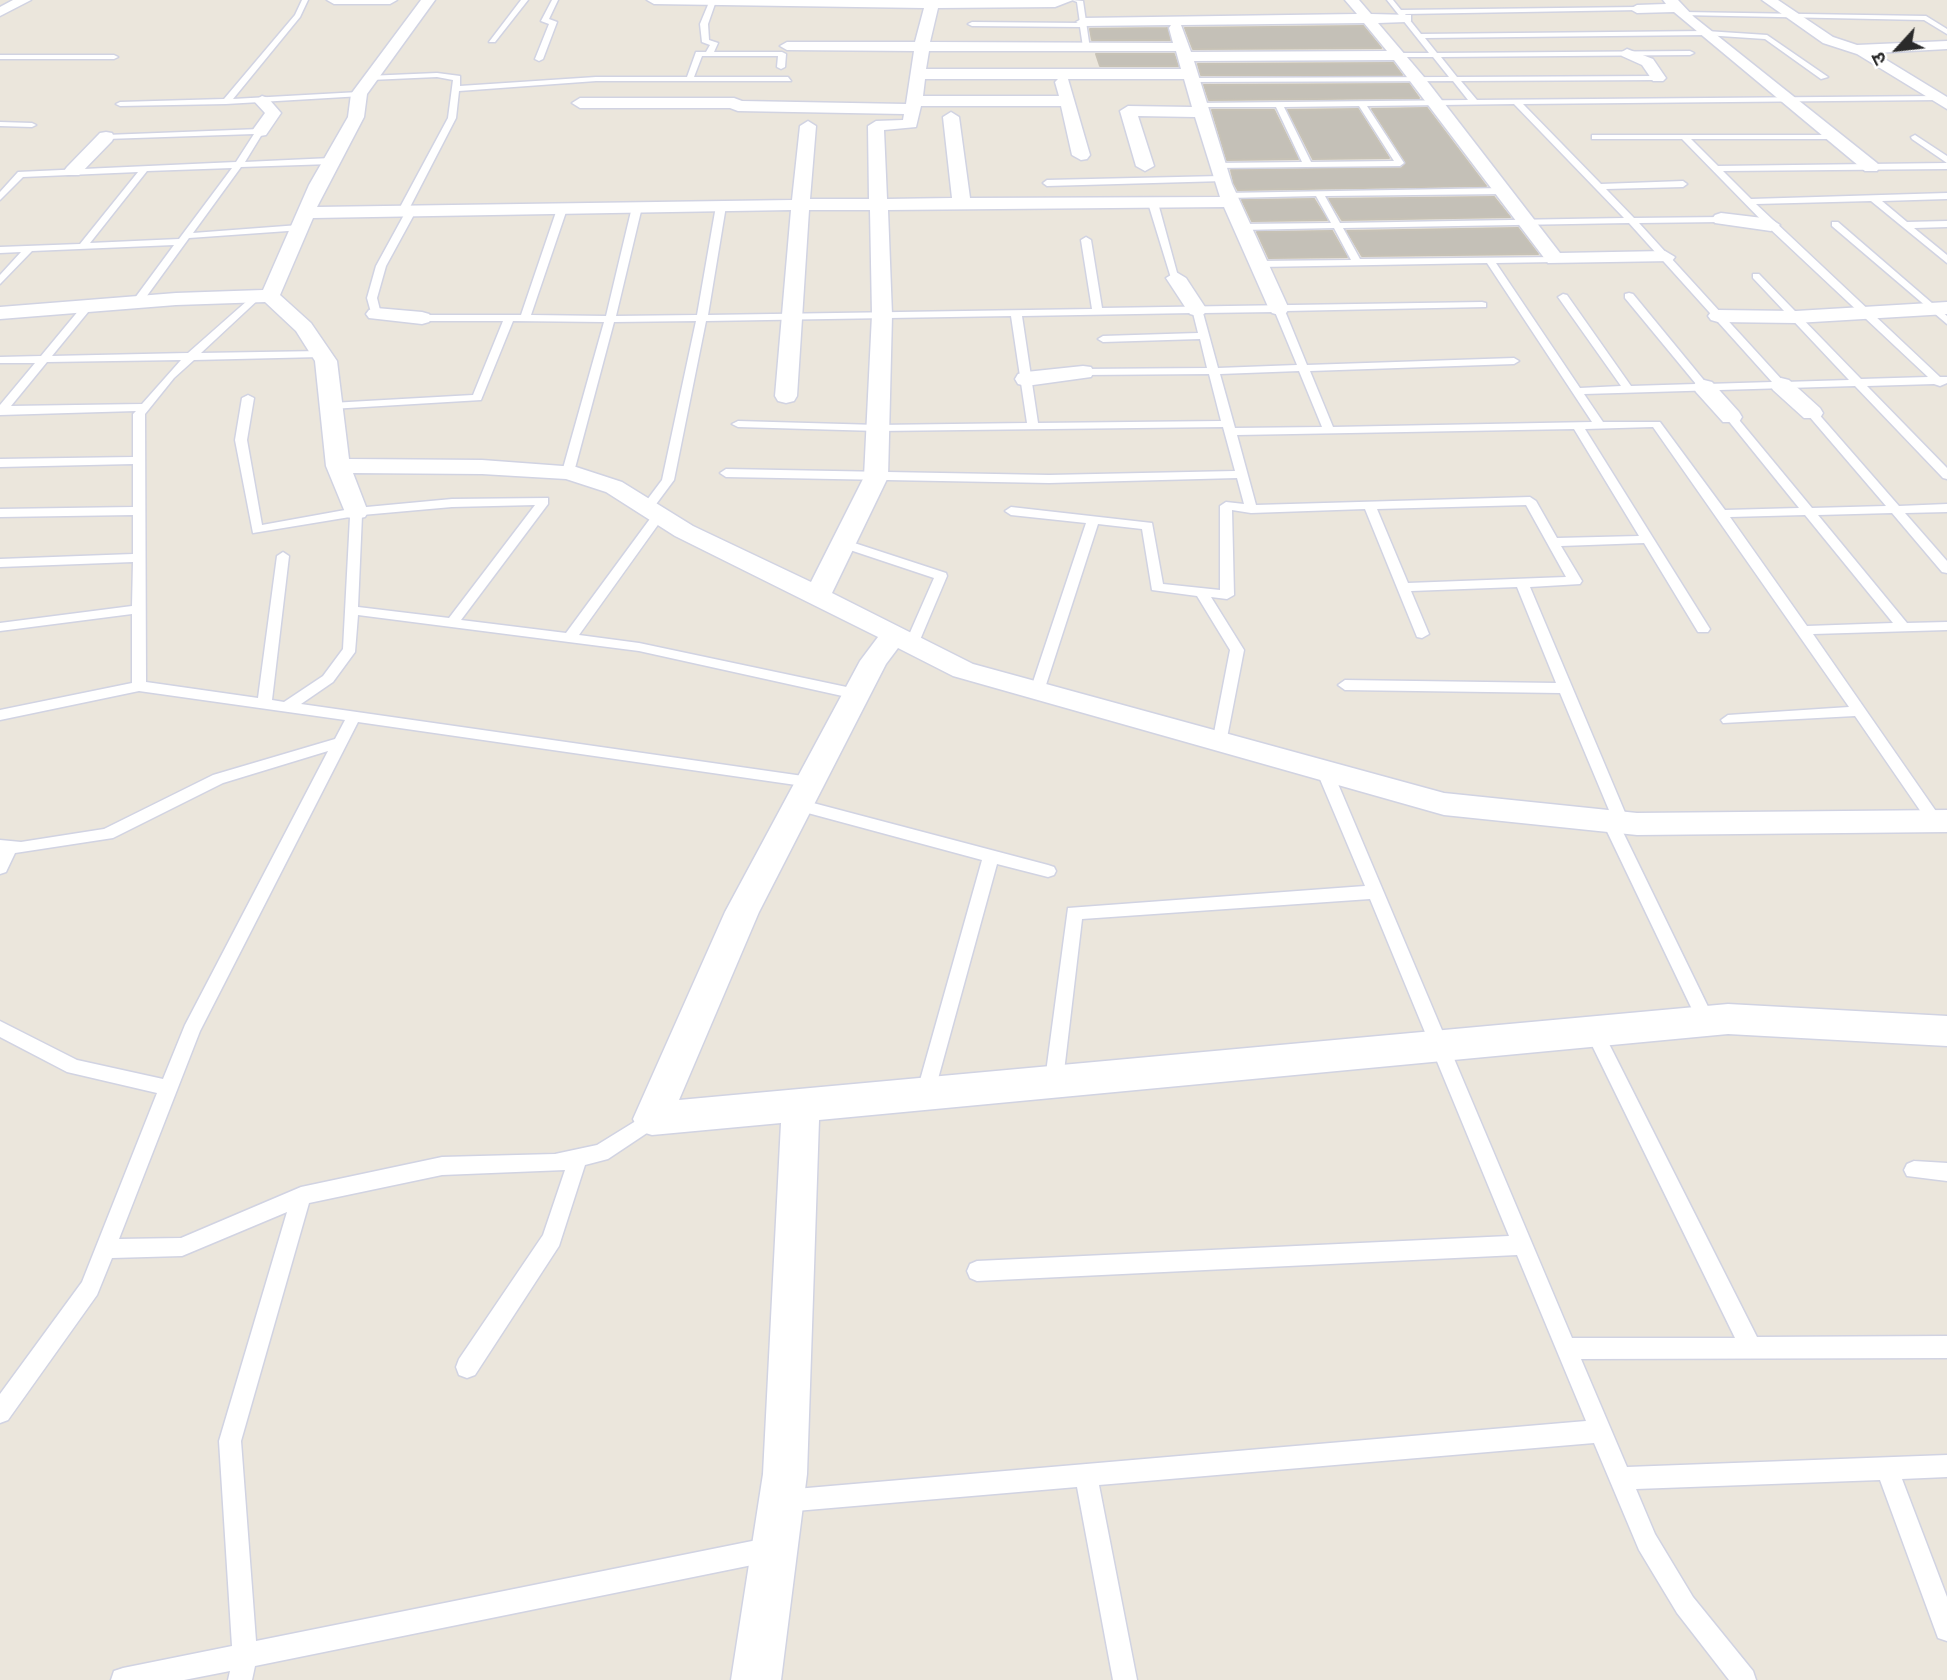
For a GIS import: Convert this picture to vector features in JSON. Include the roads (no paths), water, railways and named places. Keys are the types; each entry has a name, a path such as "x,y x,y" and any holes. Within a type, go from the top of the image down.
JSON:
{"street":[{"path":"0,12 24,0"},
{"path":"334,0 390,0"},
{"path":"263,296 356,117 365,86 428,0"},
{"path":"654,0 932,4 1055,3 1066,0"},
{"path":"1352,0 1419,80 1555,259 1665,257"},
{"path":"1769,0 1828,40 1855,49 1942,98"},
{"path":"1270,2 1280,20"},
{"path":"818,596 876,477 882,315 876,126 910,124 922,46 931,23 932,4"},
{"path":"1637,9 1676,7 1837,136 1871,167"},
{"path":"1083,23 1369,19 1403,15"},
{"path":"1174,20 1225,186 1279,309"},
{"path":"1855,49 1947,45"},
{"path":"787,46 1087,47 1192,80"},
{"path":"1627,53 1648,62 1658,78"},
{"path":"1120,88 1399,55"},
{"path":"1892,69 1919,68"},
{"path":"918,74 1061,74 1192,80"},
{"path":"1061,74 1081,155"},
{"path":"1145,166 1128,111 1192,80"},
{"path":"260,131 273,113 262,101"},
{"path":"580,103 734,103 738,106 1068,102"},
{"path":"951,117 962,204"},
{"path":"786,396 790,317 808,125"},
{"path":"73,172 106,137"},
{"path":"302,221 407,211 1153,203 1225,186"},
{"path":"1721,219 1771,225"},
{"path":"1176,278 1197,310"},
{"path":"0,313 137,302 263,296 304,327 326,361 338,466 356,512"},
{"path":"1718,316 1942,313"},
{"path":"376,314 422,318"},
{"path":"1026,379 1083,372"},
{"path":"1781,385 1812,413"},
{"path":"1704,387 1731,417"},
{"path":"338,466 482,467 568,472 614,487 684,531 962,670 1444,804 1615,822 1941,821"},
{"path":"903,639 874,661 742,912 652,1119 926,1091 1728,1019 1947,1031"},
{"path":"756,1680 785,1474 801,1103"}],"lane":[{"path":"226,102 298,16 304,0"},
{"path":"492,40 524,0"},
{"path":"539,59 553,22 545,21 555,0"},
{"path":"1075,0 1080,1 1087,47"},
{"path":"1565,0 1584,18"},
{"path":"709,54 714,43 706,42 704,24 713,1"},
{"path":"1390,1 1423,36 1474,102"},
{"path":"1676,7 1792,15 1926,18 1947,32"},
{"path":"1403,15 1637,9"},
{"path":"966,24 1083,23"},
{"path":"1593,26 1601,34"},
{"path":"1423,36 1707,34 1768,37 1824,77"},
{"path":"1399,55 1690,53"},
{"path":"690,78 699,54 782,54 781,66"},
{"path":"0,57 114,57"},
{"path":"120,104 262,101 451,75 457,78 452,118 381,266 372,298 376,314"},
{"path":"1192,80 1658,78"},
{"path":"456,89 596,79 788,79"},
{"path":"1192,80 1279,104 1942,98"},
{"path":"1515,101 1632,221 1781,385"},
{"path":"1279,104 1308,165"},
{"path":"1225,186 1308,165 1400,163 1362,104"},
{"path":"0,124 32,124"},
{"path":"106,137 260,131"},
{"path":"137,302 239,164 260,131"},
{"path":"1595,137 1837,136"},
{"path":"1685,137 1771,225 1863,312 1942,380 1947,390"},
{"path":"1915,137 1947,163"},
{"path":"0,197 21,174 331,161"},
{"path":"1716,169 1947,163"},
{"path":"83,246 145,169"},
{"path":"1047,183 1225,186 1319,193 1504,191"},
{"path":"1599,187 1683,184"},
{"path":"1319,193 1357,262"},
{"path":"1748,202 1947,196"},
{"path":"1873,198 1942,251 1947,260"},
{"path":"1153,203 1176,278"},
{"path":"570,638 653,511 668,480 702,318 721,206"},
{"path":"568,472 637,207"},
{"path":"525,319 562,209"},
{"path":"1242,227 1721,219"},
{"path":"0,250 182,239 302,221"},
{"path":"1835,224 1942,313"},
{"path":"1905,225 1947,224"},
{"path":"1086,240 1097,312"},
{"path":"0,281 29,249"},
{"path":"1259,264 1555,259"},
{"path":"1490,261 1600,426"},
{"path":"1756,276 1947,475"},
{"path":"139,686 139,414 170,376 263,296"},
{"path":"1629,296 1704,387"},
{"path":"1563,297 1628,389"},
{"path":"422,318 790,317 1482,305"},
{"path":"1,410 88,306"},
{"path":"1279,309 1329,430"},
{"path":"1197,310 1251,509"},
{"path":"1016,313 1033,426"},
{"path":"331,406 477,398 509,319"},
{"path":"1103,339 1204,335"},
{"path":"0,360 321,355"},
{"path":"1083,372 1215,371 1514,361"},
{"path":"1577,391 1942,380"},
{"path":"248,398 241,440 257,530 356,512 452,503 544,501 452,623"},
{"path":"1,410 145,407"},
{"path":"1812,413 1947,569"},
{"path":"1731,417 1903,627"},
{"path":"738,424 878,428 1033,426 1329,430 1656,424 1941,821"},
{"path":"1578,426 1703,629"},
{"path":"0,463 139,460"},
{"path":"726,473 1049,479 1242,474"},
{"path":"1012,511 1148,526 1157,587 1227,594 1226,506 1251,509 1530,501 1575,581 1403,587"},
{"path":"1370,506 1422,634"},
{"path":"1722,514 1947,508"},
{"path":"0,513 139,510"},
{"path":"288,707 328,679 350,649 356,512"},
{"path":"1037,691 1093,519"},
{"path":"1553,542 1648,539"},
{"path":"842,543 941,576 903,639"},
{"path":"265,704 283,556"},
{"path":"0,563 139,558"},
{"path":"1522,583 1615,822 1706,1021"},
{"path":"1201,592 1237,650 1219,743"},
{"path":"0,626 139,609"},
{"path":"351,610 639,647 856,694"},
{"path":"1804,630 1947,626"},
{"path":"1345,685 1565,688"},
{"path":"0,715 139,686 354,716 804,794 991,856 1048,871"},
{"path":"1728,720 1860,711"},
{"path":"0,1412 90,1287 191,1030 354,716"},
{"path":"0,868 5,847 107,834 218,779 341,742"},
{"path":"1325,772 1647,1542 1685,1605 1744,1680"},
{"path":"926,1091 991,856"},
{"path":"1054,1080 1074,913 1376,892"},
{"path":"0,1028 73,1067 169,1088"},
{"path":"1594,1031 1751,1348"},
{"path":"106,1249 182,1247 301,1196 442,1166 555,1163 601,1153 652,1119"},
{"path":"467,1367 552,1239 578,1158"},
{"path":"1914,1170 1947,1172"},
{"path":"240,1680 245,1656 230,1441 301,1196"},
{"path":"977,1271 1523,1245"},
{"path":"1567,1349 1947,1347"},
{"path":"782,1501 1601,1431"},
{"path":"1621,1478 1947,1466"},
{"path":"1887,1468 1947,1629"},
{"path":"1086,1475 1125,1680"},
{"path":"123,1680 774,1549"}]}
